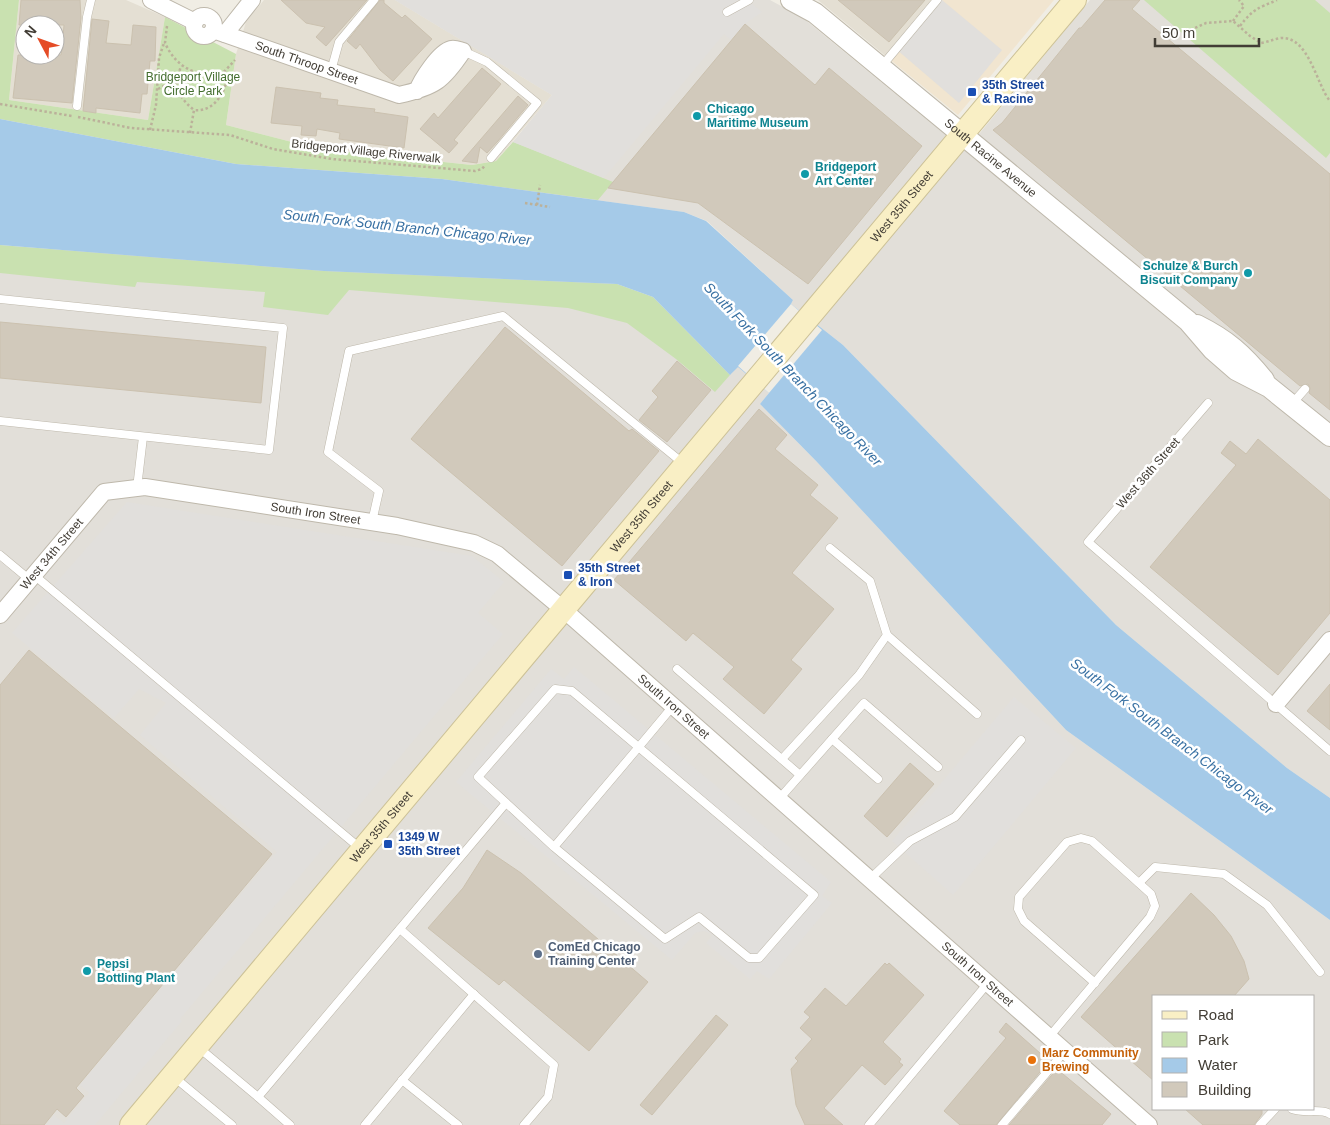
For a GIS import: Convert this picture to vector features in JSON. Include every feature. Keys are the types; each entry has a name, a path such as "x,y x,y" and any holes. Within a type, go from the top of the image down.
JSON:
{"main road":[{"name":"West 35th Street","path":"131,1125 1075,0"}],"street":[{"name":"South Throop Street","path":"151,0 198,19 196,32 202,35 219,32 399,95 434,85 452,68 463,51"},
{"path":"198,19 206,0"},
{"path":"219,32 252,0"},
{"name":"South Racine Avenue","path":"793,0 815,13 1188,321 1223,338 1246,358 1269,387 1328,436"},
{"name":"South Iron Street","path":"104,492 146,487 372,522 397,526 482,547 497,554 674,706 1149,1125"},
{"name":"West 34th Street","path":"0,615 104,492"},
{"path":"1276,704 1330,640"}],"lane":[{"path":"78,106 87,17 91,0"},
{"path":"331,71 339,42 374,0"},
{"path":"727,12 749,0"},
{"path":"881,67 937,0"},
{"path":"463,51 487,62 537,103 490,158"},
{"path":"0,299 283,328 269,450 0,421"},
{"path":"372,522 379,491 328,452 349,351 503,316 685,465"},
{"path":"1291,406 1304,389"},
{"name":"West 36th Street","path":"1208,403 1088,542 1276,704"},
{"path":"137,488 143,437"},
{"path":"830,548 870,581 886,635 977,714"},
{"path":"0,555 32,578 362,850"},
{"path":"782,760 859,674 886,635"},
{"path":"678,669 800,775"},
{"path":"555,689 572,691 639,747 814,895 759,958 750,958 698,917 665,939 554,847 478,777 555,689"},
{"path":"779,799 864,702 938,768"},
{"path":"1276,704 1330,751"},
{"path":"554,847 674,706"},
{"path":"832,739 878,779"},
{"path":"870,879 910,841 955,817 1022,740"},
{"path":"258,1097 506,803"},
{"path":"1049,1037 1150,917 1155,906 1151,894 1092,841 1081,838 1067,842 1019,897 1018,909 1024,921 1095,982"},
{"path":"1139,883 1155,866 1224,874 1267,905 1320,972"},
{"path":"400,929 554,1065 548,1097 524,1125"},
{"path":"869,1125 988,983"},
{"path":"365,1125 474,994"},
{"path":"198,1046 290,1125"},
{"path":"1002,1125 1065,1051"},
{"path":"172,1076 232,1125"},
{"path":"402,1080 458,1125"},
{"path":"1260,1125 1274,1110"},
{"path":"1295,1110 1305,1113 1325,1111 1330,1114"}],"path":[{"path":"1239,0 1251,11"},
{"path":"1240,26 1251,11 1277,0"},
{"path":"1233,21 1244,6"},
{"path":"1186,32 1206,23 1233,21 1261,43 1282,38 1292,41 1304,51 1330,102"},
{"path":"150,130 158,89 159,58 167,26"},
{"path":"164,43 180,66 208,76 222,74 235,60"},
{"path":"180,66 177,87 184,102 194,110 201,111 215,104 223,94 226,83 222,74"},
{"path":"158,89 193,72"},
{"name":"Bridgeport Village Riverwalk","path":"0,103 150,130 230,135 273,149 378,164 475,171 482,169 490,158"},
{"path":"190,133 194,110"},
{"path":"537,205 540,185"},
{"path":"525,202 550,207"}],"shaded area":[{"path":"19,0 126,0 165,17 148,120 9,100 15,40 15,65 65,65 65,15 18,15"},
{"path":"264,0 395,0 552,95 496,161 472,165 319,149 226,125 236,54 246,22"},
{"path":"395,0 770,0 803,18 965,151 1090,0 1330,0 1330,798 1287,768 1116,625 843,345 791,304 793,300 707,221 684,212 478,184 552,95"},
{"path":"395,0 747,0 762,12 745,24 731,40 724,34 604,178 513,142 552,95"},
{"path":"818,0 937,0 888,58"},
{"path":"937,0 1054,0 958,115 888,58"},
{"path":"937,0 942,0 1002,50 959,103 896,49"},
{"path":"0,246 617,284 731,374 738,366 769,393 760,404 817,462 1066,730 1330,920 1330,1125 0,1125"},
{"path":"127,502 472,556 504,582 478,613 503,634 180,1019 182,1021 95,1125 46,1125 54,1115 64,1123 89,1093 80,1085 277,852 140,735 166,703 139,689 114,718 12,633"},
{"path":"574,667 831,882 822,896 832,903 769,979 757,971 750,979 706,943 713,935 704,931 695,933 672,960 456,782 551,669 564,679"},
{"path":"1014,697 1076,748 953,895 892,841"}],"green space":[{"name":"Bridgeport Village Circle Park","path":"0,0 19,0 18,15 15,15 15,40 9,100 148,120 165,17 236,54 226,125 319,149 472,165 496,161 513,142 613,182 598,200 442,179 236,164 0,119"},
{"path":"1144,0 1315,0 1330,13 1330,153 1326,158"},
{"path":"0,245 324,271 617,284 653,297 730,375 715,392 676,359 627,323 568,308 349,290 328,315 263,307 265,292 137,282 135,287 0,273"}],"water":[{"name":"South Fork South Branch Chicago River","path":"0,119 236,164 442,179 684,212 706,221 793,300 791,304 843,345 1116,625 1287,768 1330,798 1330,920 1066,730 817,462 760,404 769,393 738,367 730,375 653,297 617,284 324,271 0,245"}],"pier":[{"path":"791,304 822,330 769,393 738,366"}],"building":[{"path":"21,0 80,0 81,18 72,103 13,98 17,65 65,65 65,15 20,15"},
{"path":"281,0 367,0 326,46 316,37 325,27 306,23"},
{"path":"380,0 384,0 384,3 402,18 405,15 432,39 393,81 380,70 360,44 356,49 347,41"},
{"path":"838,0 925,0 889,42"},
{"name":"Schulze & Burch Biscuit Company","path":"1105,0 1140,0 1132,9 1330,174 1330,410 1309,393 1310,388 1308,384 1300,386 993,130 1002,123 1079,28"},
{"path":"92,19 109,21 106,43 131,45 133,25 156,27 155,61 150,61 147,94 142,94 140,113 96,108 96,113 83,111"},
{"path":"745,24 815,85 829,68 922,146 808,284 698,203 608,188"},
{"path":"482,68 501,84 454,140 458,143 449,153 420,129 434,113 438,118"},
{"path":"276,87 321,93 320,98 338,100 337,105 375,109 374,112 408,117 404,148 339,139 340,133 317,129 316,136 301,135 302,126 271,123"},
{"path":"518,96 528,105 498,141 487,153 480,147 477,163 462,161"},
{"path":"0,322 266,347 261,403 0,378"},
{"path":"505,327 629,431 632,429 659,451 562,566 411,439"},
{"path":"677,361 711,390 667,442 639,420 658,397 652,391"},
{"path":"759,409 787,435 775,449 818,485 810,495 838,518 792,573 834,609 791,660 802,669 764,714 723,679 734,667 693,633 686,641 614,580"},
{"path":"1258,439 1330,500 1330,613 1278,675 1150,567 1236,465 1221,453 1230,441 1246,454"},
{"name":"Pepsi Bottling Plant","path":"29,650 272,854 76,1088 84,1096 66,1117 57,1109 44,1125 0,1125 0,685"},
{"path":"1330,684 1330,730 1307,711"},
{"path":"910,763 934,784 887,837 864,816"},
{"name":"ComEd Chicago Training Center","path":"487,850 521,873 648,982 589,1051 504,980 499,985 428,928 463,888"},
{"path":"1191,893 1214,915 1231,936 1244,961 1249,979 1235,995 1152,995 1152,1079 1081,1017"},
{"path":"885,963 887,965 889,963 924,995 883,1042 901,1059 899,1062 903,1065 885,1085 862,1065 824,1108 843,1125 805,1125 796,1105 791,1069 798,1061 795,1058 812,1039 800,1028 810,1017 804,1012 825,988 846,1006"},
{"path":"716,1015 728,1025 652,1115 640,1105"},
{"path":"1006,1023 1049,1061 996,1125 960,1125 944,1111 1006,1038 999,1032"},
{"path":"1057,1069 1111,1114 1102,1125 1009,1125"},
{"path":"1186,1110 1262,1110 1262,1114 1254,1125 1203,1125"}],"place":[{"name":"35th Street & Racine","path":"972,92"},
{"name":"Chicago Maritime Museum","path":"697,116"},
{"name":"Bridgeport Art Center","path":"805,174"},
{"name":"Schulze & Burch Biscuit Company","path":"1248,273"},
{"name":"35th Street & Iron","path":"568,575"},
{"name":"1349 W 35th Street","path":"388,844"},
{"name":"ComEd Chicago Training Center","path":"538,954"},
{"name":"Pepsi Bottling Plant","path":"87,971"},
{"name":"Marz Community Brewing","path":"1032,1060"}]}
